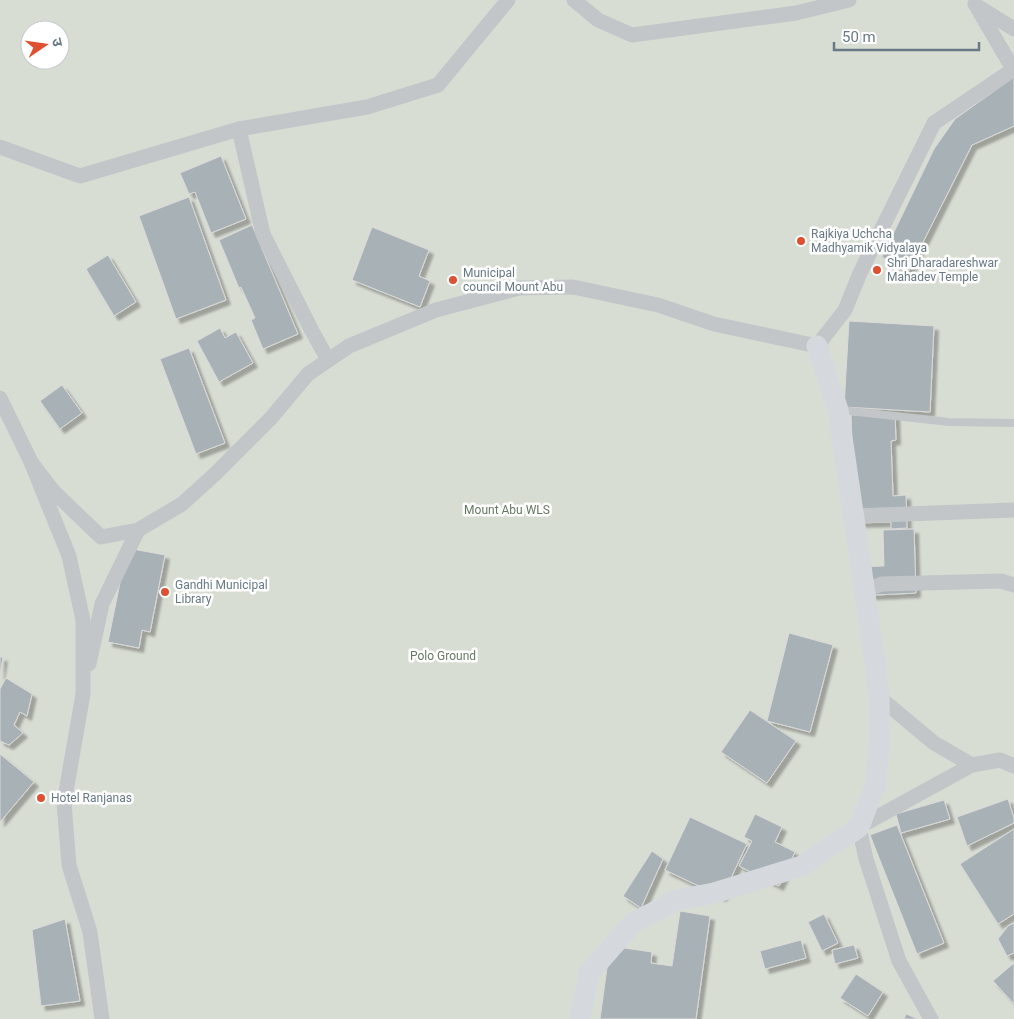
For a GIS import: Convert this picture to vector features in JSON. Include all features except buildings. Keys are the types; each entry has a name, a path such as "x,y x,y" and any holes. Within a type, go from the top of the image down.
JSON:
{"main road":[{"path":"580,1019 590,973 634,923 677,900 714,893 802,866 859,827 876,783 879,744 879,697 838,410 817,346"}],"street":[{"path":"0,147 80,176 239,129 368,107 438,85 508,0"},
{"path":"574,0 598,20 632,35 796,13 849,0"},
{"path":"972,2 1014,29"},
{"path":"31,462 54,492 101,537 138,530 182,504 271,418 308,374 349,346 436,310 519,288 573,287 658,305 714,324 817,346 845,310 860,273 934,123 1013,69 972,2"},
{"path":"239,129 263,234 328,360"},
{"path":"0,398 31,462 69,556 83,620 82,700"},
{"path":"853,516 1014,510"},
{"path":"102,1019 90,932 69,865 64,803 82,700 102,604 138,530"},
{"path":"863,591 882,584 1001,581 1014,585"},
{"path":"879,697 934,743 972,765"},
{"path":"932,1019 899,961 866,859 859,827 972,765 1007,763 1014,752"}],"lane":[{"path":"838,410 949,422 1014,423"}],"green space":[{"name":"Mount Abu WLS","path":"0,0 1014,0 1014,1019 0,1019"}],"place":[{"name":"Rajkiya Uchcha Madhyamik Vidyalaya","path":"801,241"},
{"name":"Shri Dharadareshwar Mahadev Temple","path":"877,270"},
{"name":"Municipal council Mount Abu","path":"453,280"},
{"name":"Gandhi Municipal Library","path":"165,592"},
{"name":"Hotel Ranjanas","path":"41,798"}],"park label":[{"name":"Polo Ground","path":"443,656"}]}
